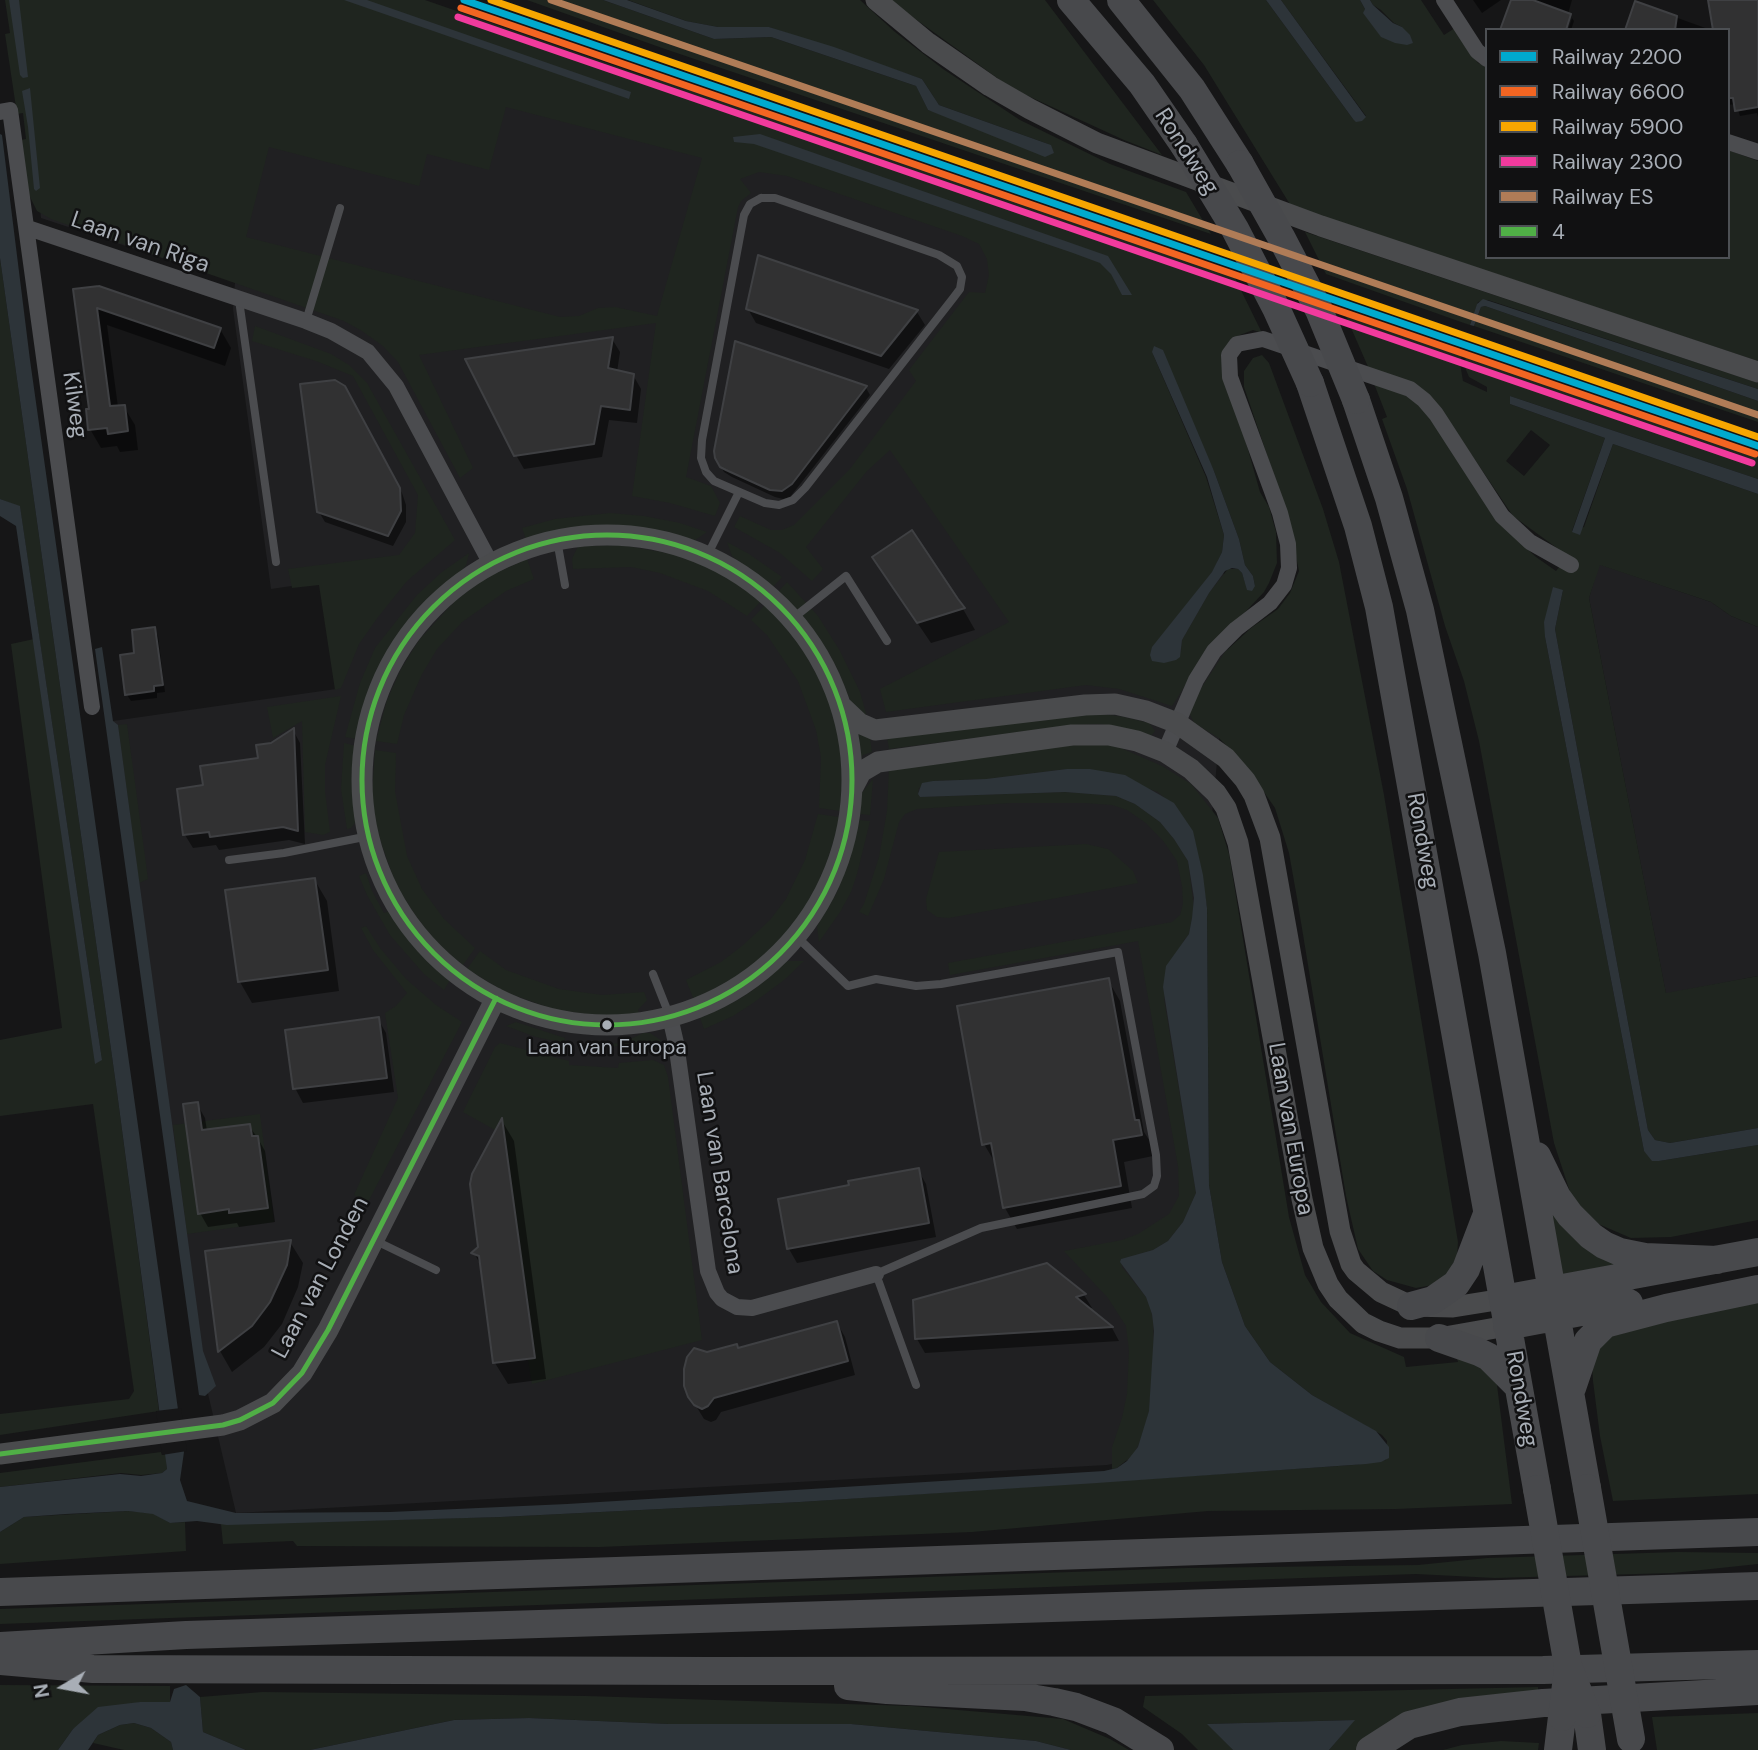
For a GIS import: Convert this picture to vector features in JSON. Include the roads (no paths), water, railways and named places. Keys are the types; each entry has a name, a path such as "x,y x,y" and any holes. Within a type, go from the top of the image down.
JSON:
{"highway":[{"name":"Rondweg","path":"1071,0 1142,84 1184,145 1235,229 1276,308 1310,383 1354,513 1379,607 1568,1667 1587,1714 1591,1745"},
{"name":"Rondweg","path":"1121,0 1192,89 1240,164 1319,310 1356,400 1390,498 1420,610 1492,953 1632,1744"},
{"path":"1522,1125 1556,1196 1591,1236 1620,1252 1645,1257 1717,1260"},
{"path":"1411,1306 1433,1300 1456,1284 1466,1269 1488,1212"},
{"path":"1554,1303 1717,1260 1758,1252"},
{"path":"1570,1394 1584,1349 1592,1335 1605,1324 1758,1289"},
{"path":"1554,1303 1639,1301 1666,1308"},
{"name":"Laan van Europa","path":"1505,1312 1554,1303"},
{"path":"1439,1338 1489,1357 1518,1386"},
{"path":"0,1592 1758,1532"},
{"path":"0,1646 186,1635 1758,1586"},
{"path":"0,1661 93,1669 709,1671 1543,1670 1758,1664"},
{"path":"1559,1746 1568,1667"},
{"path":"709,1671 887,1690 1025,1697 1054,1702 1113,1721 1160,1750"},
{"path":"1370,1750 1409,1725 1460,1712 1533,1704 1758,1692"},
{"path":"1396,1750 1461,1719 1533,1704"}],"street":[{"path":"876,0 928,43 990,86 1097,144 1321,226 1758,372"},
{"path":"1444,0 1477,51 1485,57"},
{"name":"Kilweg","path":"5,111 27,228 92,706"},
{"path":"1730,143 1758,152"},
{"name":"Laan van Riga","path":"27,228 306,321 351,341 368,352 396,386 491,564"},
{"path":"1165,752 1196,680 1214,651 1236,629 1270,603 1284,585 1289,568 1288,544 1280,513 1230,377 1229,355 1241,342 1263,339 1357,370 1417,394 1436,414 1502,516 1530,542 1571,565"},
{"name":"Laan van Europa","path":"594,535 626,535 664,541 707,556 756,585 792,619 820,657 840,704 849,739 852,789 847,827 837,864 814,911 796,936 769,965 744,984 703,1006 670,1017 632,1024 583,1024 539,1015 496,998 452,969 415,931 385,881 369,836 363,785 364,753 372,712 388,670 415,628 465,580 511,554 557,540 594,535"},
{"name":"Laan van Europa","path":"840,704 859,723 874,730 1115,704 1146,711 1177,723 1226,758 1245,780 1261,808 1275,861 1343,1244 1351,1264 1368,1283 1389,1297 1411,1306 1505,1312"},
{"name":"Laan van Europa","path":"852,789 861,772 878,762 1055,736 1109,735 1137,741 1165,752 1191,769 1216,793 1226,808 1235,832 1243,864 1302,1199 1320,1268 1338,1299 1363,1323 1400,1338 1439,1338 1505,1312"},
{"name":"Laan van Londen","path":"0,1454 188,1432 240,1420 273,1403 288,1389 315,1354 496,998"},
{"name":"Laan van Barcelona","path":"670,1017 708,1271 717,1293 737,1307 752,1308 876,1274"}],"lane":[{"path":"761,198 775,198 939,255 957,265 962,277 954,297 799,495 786,503 773,506 739,492 710,477 701,451 742,225 750,204 761,198"},
{"path":"306,321 340,208"},
{"path":"239,300 276,562"},
{"path":"707,556 739,492"},
{"path":"557,540 565,585"},
{"path":"792,619 846,576 887,641"},
{"path":"229,860 301,850 369,836"},
{"path":"796,936 848,986 876,979 916,986 941,985 1118,952 1156,1155 1157,1176 1154,1186 1143,1194 981,1228 876,1274 916,1385"},
{"path":"653,974 670,1017"},
{"path":"373,1240 436,1270"}],"rail line":[{"name":"2200","path":"464,0 1758,446"},
{"name":"5900","path":"491,0 1758,437"},
{"name":"ES","path":"551,0 1758,415"},
{"name":"6600","path":"461,8 1755,454"},
{"name":"2300","path":"458,17 1752,463"}],"place":[{"name":"Laan van Europa","path":"607,1025"}]}
